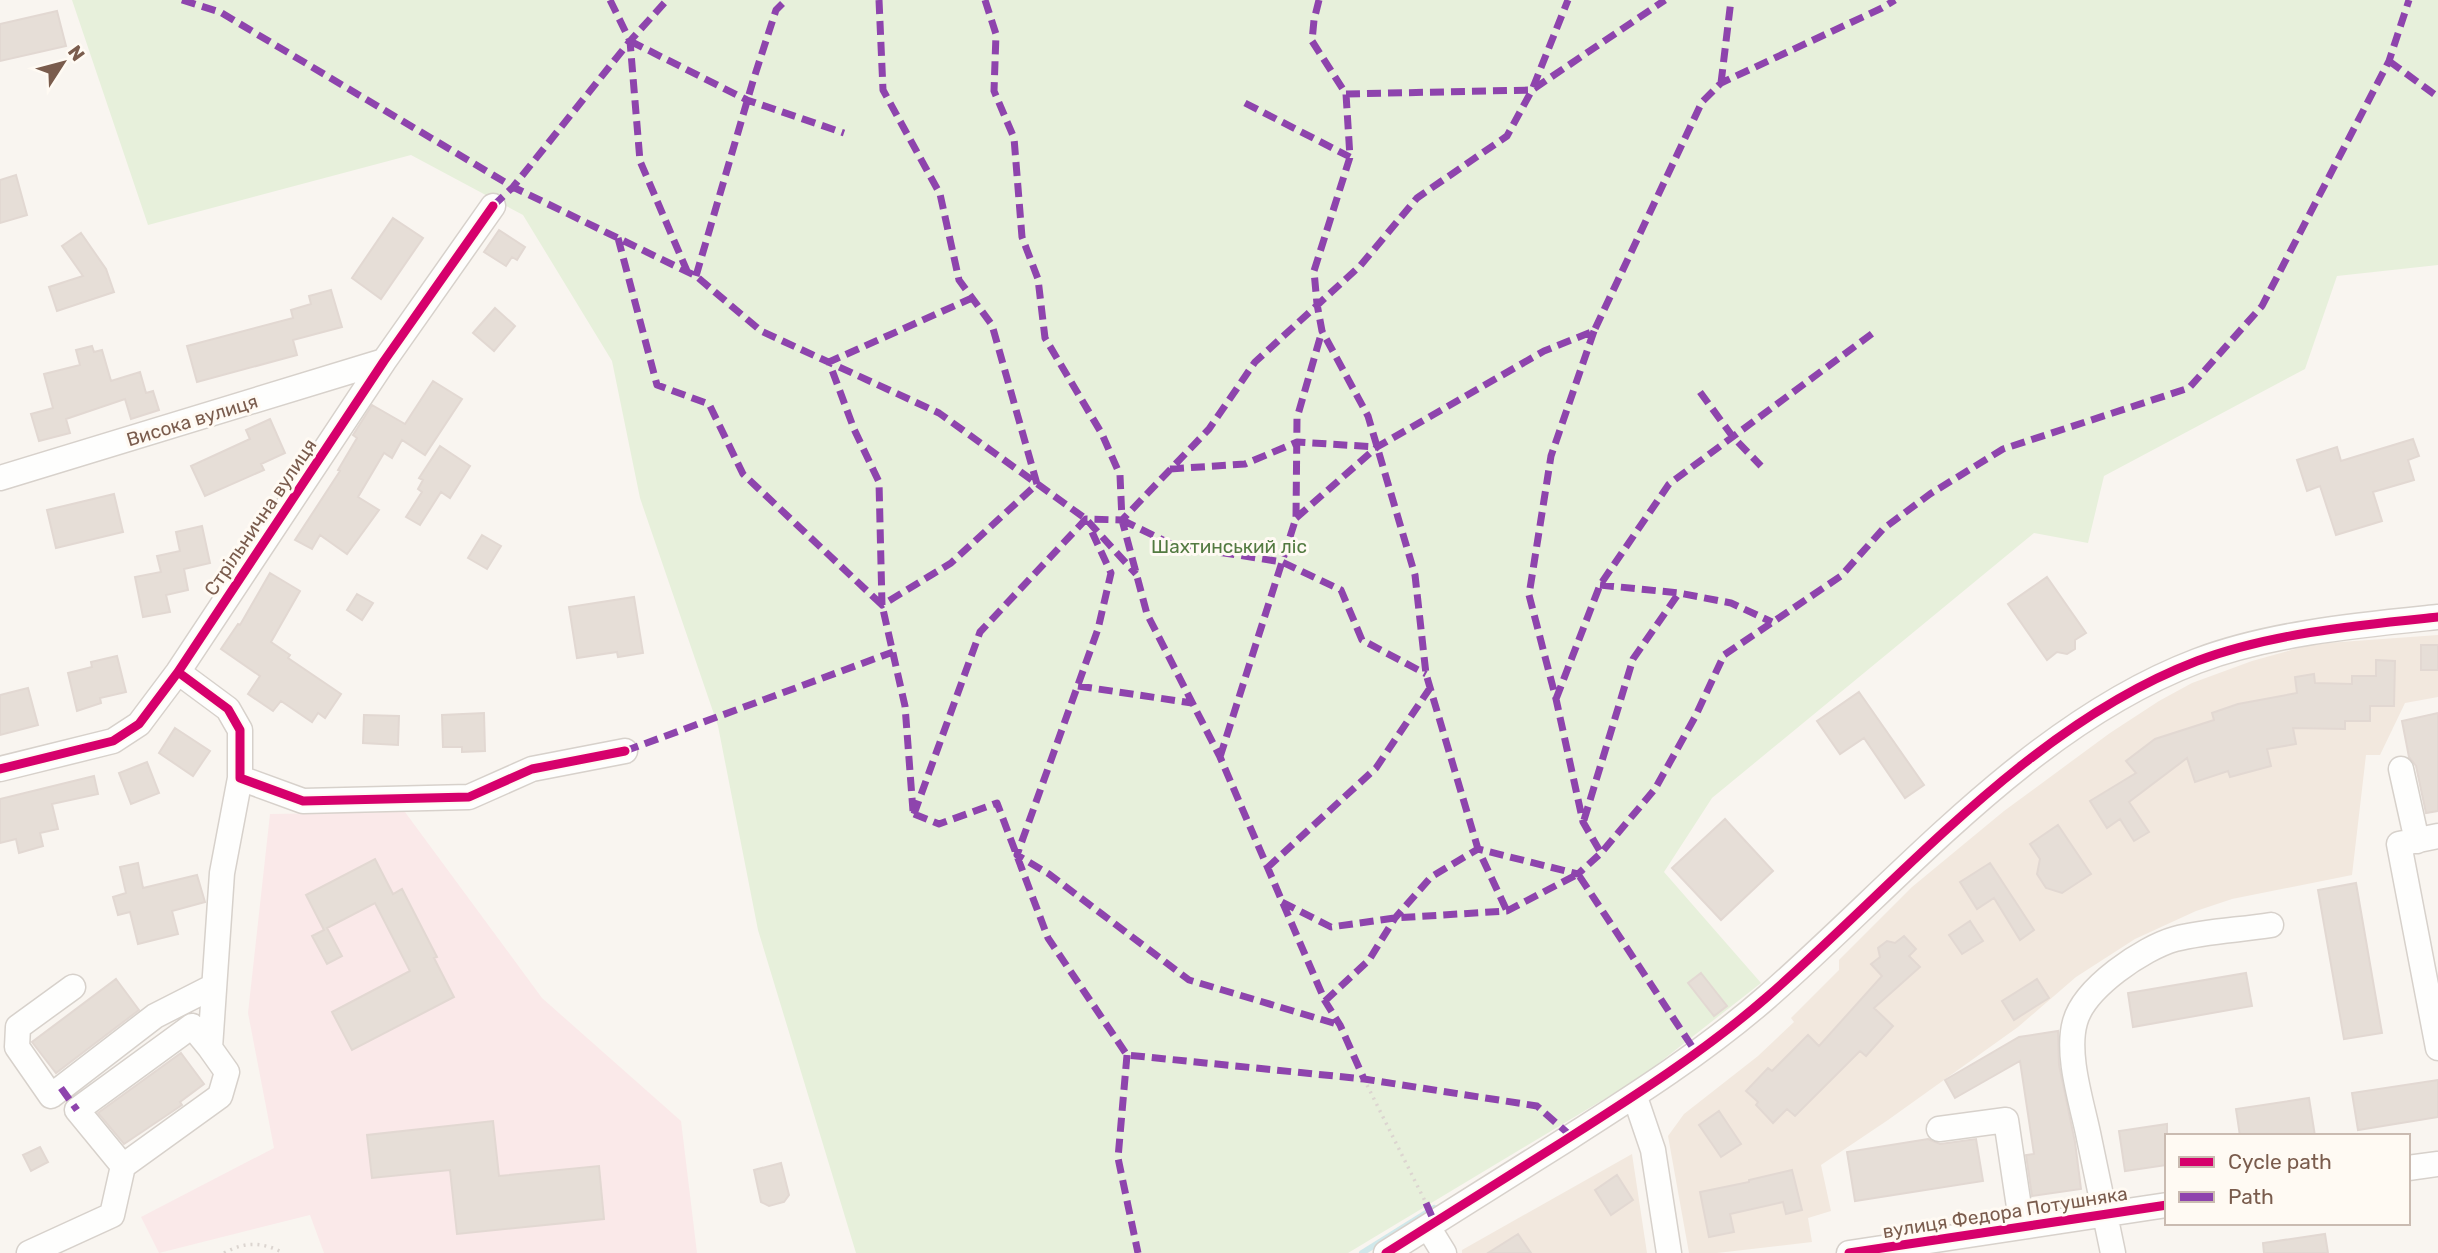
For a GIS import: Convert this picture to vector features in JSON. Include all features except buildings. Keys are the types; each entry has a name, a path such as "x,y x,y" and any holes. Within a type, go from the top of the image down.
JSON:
{"street":[{"name":"Стрільнична вулиця","path":"0,769 113,741 139,724 178,671 384,361 493,206"},
{"name":"Висока вулиця","path":"0,478 384,361"},
{"path":"1386,1253 1427,1215 1634,1097 1697,1054 1768,997 1928,846 1982,800 2049,746 2125,695 2200,660 2240,649 2301,635 2438,617"},
{"path":"178,671 228,709 240,730 240,778 222,873 210,1048"},
{"path":"240,778 303,800 468,797 532,769 625,751"},
{"path":"2401,769 2427,838 2399,844 2438,1048"},
{"path":"2113,1253 2079,1091 2073,1048 2075,1022 2086,999 2105,979 2150,950 2175,939 2271,925"},
{"path":"73,987 19,1027 17,1047 51,1096 155,1016 214,986"},
{"path":"29,1253 112,1215 123,1166 220,1096 227,1072 192,1026 78,1111 123,1166"},
{"path":"1634,1097 1653,1150 1669,1253"},
{"path":"1939,1129 2006,1120 2022,1227"},
{"path":"2410,1168 2438,1164"},
{"name":"вулиця Федора Потушняка","path":"1849,1253 2165,1205"},
{"path":"1427,1215 1444,1253"}],"path":[{"path":"1364,1079 1427,1215"},
{"path":"224,1253 253,1243 284,1253"}],"shaded area":[{"path":"2438,635 2438,697 2405,703 2380,755 2366,755 2352,875 2232,899 2196,911 2135,939 2076,977 2018,1027 1821,1165 1831,1211 1808,1218 1812,1242 1717,1253 1689,1253 1668,1136 1684,1114 1758,1056 1794,1022 1791,1018 1839,970 1839,960 1912,887 2004,811 2110,733 2192,683 2252,661 2313,644"},
{"path":"405,812 542,998 681,1121 697,1253 324,1253 310,1215 159,1253 141,1217 274,1148 248,1013 270,814"},
{"path":"1632,1154 1647,1253 1462,1253 1462,1250"}],"green space":[{"name":"Шахтинський ліс","path":"72,0 2438,0 2438,265 2337,276 2305,369 2104,476 2088,543 2034,533 1712,798 1664,872 1761,983 1641,1077 1348,1253 856,1253 758,930 718,726 640,498 612,361 523,215 411,155 148,225"}],"waterway":[{"path":"1362,1253 1434,1208"}],"marked path":[{"path":"182,0 220,12 513,187 696,276 761,331 939,413 1086,519 1136,574"},
{"path":"610,0 630,41 640,161 687,271"},
{"path":"493,206 513,187 630,41 667,0"},
{"path":"696,276 776,10 786,0"},
{"path":"879,0 883,90 940,194 959,280 992,325 1037,484 951,563 882,605 879,482 854,429 829,362 972,298"},
{"path":"985,0 996,34 994,91 1014,138 1022,237 1038,279 1045,338 1102,434 1120,475 1122,520 1147,614 1220,757 1325,1001 1340,1025 1364,1079"},
{"path":"1319,0 1312,41 1346,94 1350,157 1314,271 1322,331 1368,416 1415,575 1426,674 1478,849 1507,911"},
{"path":"1346,94 1532,90 1568,0"},
{"path":"914,814 980,632 1086,519 1122,520 1209,429 1255,362 1360,266 1417,198 1507,136 1532,90 1665,0"},
{"path":"1721,83 1731,0"},
{"path":"1296,518 1377,447 1544,351 1594,331 1702,102 1721,83 1895,0"},
{"path":"1325,1001 1369,960 1395,918 1431,877 1478,849 1578,874 1601,853 1655,789 1695,717 1724,655 1841,576 1883,529 1930,494 2003,449 2189,388 2262,306 2389,61 2409,0"},
{"path":"630,41 747,100 844,133"},
{"path":"2389,61 2438,97"},
{"path":"1245,103 1350,157"},
{"path":"618,238 657,385 709,404 743,474 882,605 905,706 913,811"},
{"path":"1556,699 1600,585 1669,484 1877,330"},
{"path":"1220,757 1296,518 1297,418 1322,331"},
{"path":"1594,331 1551,456 1529,595 1556,699 1583,822 1601,853"},
{"path":"1700,392 1733,437 1761,466"},
{"path":"1170,469 1245,464 1297,442 1377,447"},
{"path":"1122,520 1173,545 1282,562 1341,590 1362,640 1426,674"},
{"path":"1092,532 1111,573 1098,629 1017,855 1049,874 1189,980 1340,1025"},
{"path":"1600,585 1679,593 1731,603 1772,622"},
{"path":"1584,820 1633,659 1679,593"},
{"path":"625,751 893,652"},
{"path":"1078,686 1192,703"},
{"path":"1267,868 1376,768 1430,688"},
{"path":"914,814 939,824 997,803 1048,938 1127,1055 1364,1079 1537,1106 1571,1136"},
{"path":"1282,902 1331,927 1395,918 1507,911 1578,874 1697,1054"},
{"path":"1127,1055 1118,1158 1138,1253"},
{"path":"61,1088 77,1110"},
{"path":"1426,1203 1433,1219"}],"cycle path":[{"path":"0,769 113,741 139,724 178,672 384,361 493,206"},
{"path":"1386,1253 1619,1106 1719,1036 1817,952 1969,810 2022,765 2078,724 2136,689 2225,651 2316,632 2438,617"},
{"path":"178,672 228,709 240,730 240,778 303,801 469,797 532,769 625,751"},
{"path":"1849,1253 2165,1205"}]}
